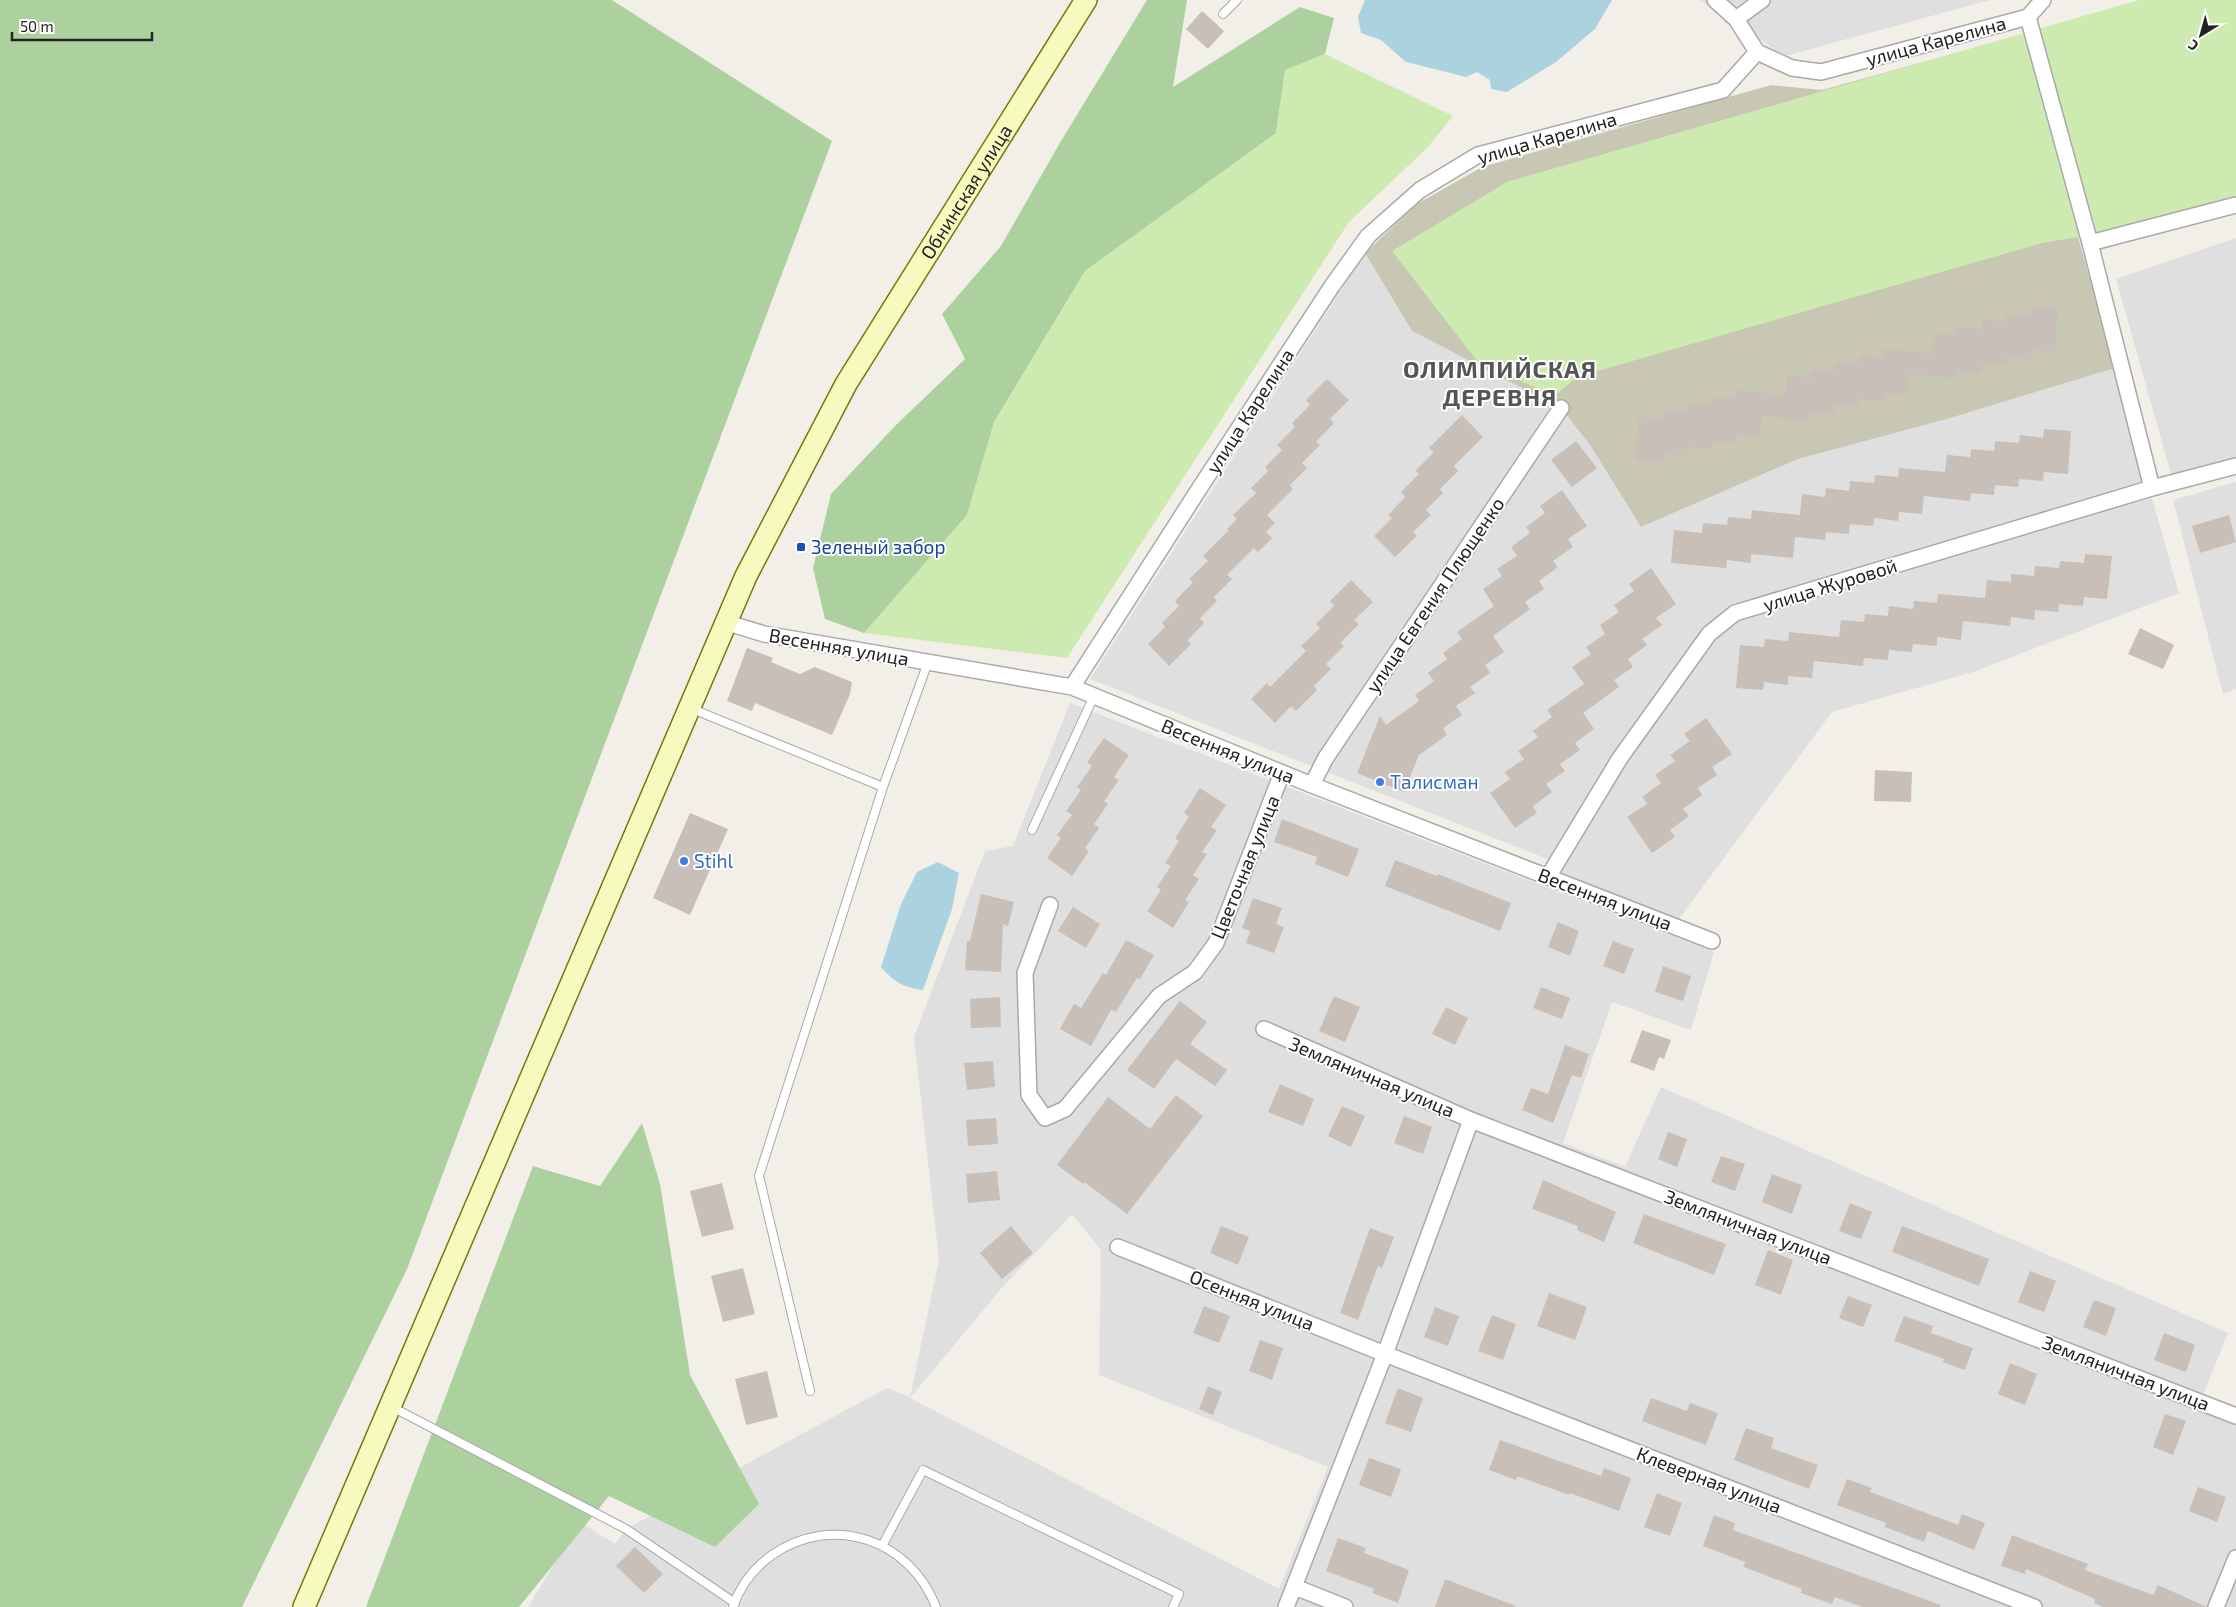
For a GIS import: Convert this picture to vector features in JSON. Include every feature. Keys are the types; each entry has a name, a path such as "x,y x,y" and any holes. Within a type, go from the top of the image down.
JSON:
{"street":[{"name":"Обнинская улица","path":"304,1607 746,576 846,384 1086,0"},
{"path":"1715,0 1736,19 1757,52"},
{"path":"1736,19 1762,0"},
{"name":"улица Карелина","path":"1072,687 1332,286 1368,236 1420,190 1478,155 1723,90 1757,52 1792,68 1821,72 2028,17 2043,0"},
{"path":"2028,17 2090,243 2152,488"},
{"path":"2090,243 2236,205"},
{"name":"улица Евгения Плющенко","path":"1312,785 1325,759 1561,408"},
{"name":"улица Журовой","path":"1548,876 1626,750 1709,634 1736,613 2152,488 2236,466"},
{"name":"Весенняя улица","path":"726,622 764,634 1072,687 1312,785 1712,941"},
{"name":"Цветочная улица","path":"1050,906 1025,973 1029,1095 1045,1118 1065,1109 1159,996 1195,972 1216,943 1282,773"},
{"name":"Земляничная улица","path":"1264,1029 1471,1120 2236,1416"},
{"path":"1286,1607 1385,1354 1471,1120"},
{"name":"Осенняя улица","path":"1118,1246 1385,1354"},
{"name":"Клеверная улица","path":"1385,1354 2034,1607"},
{"path":"2216,1607 2236,1558"},
{"path":"1295,1587 1345,1607"}],"lane":[{"path":"1223,14 1237,0"},
{"path":"810,1391 759,1176 883,786 928,662"},
{"path":"1032,830 1094,696"},
{"path":"689,707 883,786"},
{"path":"390,1406 626,1529 734,1605 742,1587 759,1566 780,1550 796,1542 830,1534 848,1535 882,1546 897,1555 911,1566 922,1580 936,1607"},
{"path":"882,1546 923,1470 1179,1594 1174,1607"}],"shaded area":[{"path":"1700,0 1990,0 1785,56"},
{"path":"2021,35 2115,368 1947,419 1798,459 1641,527 1590,445 1561,408 1412,331 1365,253 1417,204 1482,167 1771,85 1822,90"},
{"path":"2236,238 2236,457 2171,474 2116,279"},
{"path":"1365,253 1412,331 1561,408 1590,445 1641,527 1798,459 1947,419 2115,368 2179,593 1973,672 1832,712 1676,923 1564,879 1560,864 1090,679"},
{"path":"2236,482 2236,689 2223,694 2173,500"},
{"path":"1070,703 1714,952 1691,1030 1612,1002 1563,1143 1625,1167 1661,1087 2228,1333 2201,1400 2236,1417 2236,1607 528,1607 580,1522 615,1544 626,1529 887,1388 910,1397 939,1260 914,1037 985,851 1013,846","holes":["1072,1214 1101,1250 1099,1375 1328,1467 1279,1589 910,1398 1000,1290"]}],"green space":[{"path":"0,0 612,0 832,141 407,1269 242,1607 0,1607"},
{"path":"1147,0 1187,0 1173,87 1300,7 1334,18 1325,54 1285,70 1276,133 1085,271 994,422 967,515 864,633 825,619 813,568 831,494 896,425 965,359 942,314 1001,246 1061,141"},
{"path":"2139,0 2236,0 2236,200 2113,231 2042,243 1577,377 1554,396 1478,362 1392,251 1507,182"},
{"path":"1325,54 1453,116 1428,147 1349,222 1067,658 864,633 967,515 994,422 1085,271 1276,133 1285,70"},
{"path":"642,1123 660,1184 690,1375 759,1504 715,1547 609,1496 519,1607 366,1607 533,1166 600,1186"}],"water":[{"path":"1365,0 1612,0 1595,29 1556,62 1507,92 1491,89 1490,80 1477,72 1466,77 1406,62 1381,40 1361,33 1358,17"},
{"path":"938,862 959,873 952,909 923,990 910,988 899,983 881,967 901,904 917,872"}],"building":[{"path":"1202,11 1224,31 1208,49 1186,29"},
{"path":"2031,307 2058,309 2055,352 2031,350 2030,359 2006,357 2006,365 1982,363 1981,373 1958,370 1957,378 1909,374 1907,395 1883,393 1883,401 1859,399 1858,407 1835,405 1834,415 1810,413 1809,421 1762,416 1760,436 1736,434 1735,443 1712,441 1711,449 1687,446 1687,456 1663,454 1662,462 1635,460 1639,417 1663,419 1663,411 1687,413 1688,403 1712,405 1712,397 1736,399 1737,390 1785,395 1787,375 1810,378 1811,370 1834,371 1835,362 1859,364 1860,356 1883,358 1884,349 1932,354 1934,333 1957,335 1958,327 1981,329 1982,319 2006,322 2007,313 2031,316"},
{"path":"1327,379 1349,400 1330,419 1334,423 1316,442 1320,445 1302,463 1307,468 1290,485 1293,489 1267,515 1275,523 1266,532 1272,538 1258,552 1254,548 1227,575 1232,579 1214,597 1217,601 1200,618 1204,623 1187,641 1191,644 1169,666 1148,644 1165,627 1162,623 1179,606 1175,601 1193,582 1189,579 1208,561 1203,556 1229,530 1227,529 1237,519 1233,515 1256,493 1251,488 1268,471 1265,467 1282,450 1277,445 1295,427 1292,423 1310,405 1306,400"},
{"path":"1462,415 1483,437 1454,466 1458,471 1440,489 1443,493 1426,510 1431,515 1413,532 1417,536 1395,557 1374,536 1392,518 1388,515 1405,497 1401,492 1419,474 1415,471 1434,452 1429,448"},
{"path":"2044,429 2071,431 2068,474 2044,472 2043,481 2019,479 2018,487 1995,485 1994,495 1971,493 1970,501 1924,496 1922,514 1899,512 1898,521 1874,518 1873,526 1850,524 1849,534 1826,532 1825,540 1795,537 1793,558 1751,554 1751,563 1727,560 1726,568 1671,563 1674,530 1702,533 1703,523 1727,525 1728,517 1751,519 1752,510 1800,515 1802,494 1825,497 1826,488 1849,491 1850,481 1874,483 1875,475 1898,477 1899,468 1945,472 1947,455 1970,457 1971,449 1994,451 1995,441 2019,443 2020,435 2043,438"},
{"path":"1576,441 1597,468 1572,487 1551,460"},
{"path":"1562,490 1587,526 1568,539 1573,547 1553,561 1558,567 1539,581 1544,589 1525,602 1530,609 1493,636 1504,652 1485,665 1490,673 1470,687 1475,693 1456,706 1462,715 1443,728 1447,735 1419,755 1404,792 1357,773 1380,716 1386,725 1419,701 1415,695 1434,681 1428,673 1447,659 1443,653 1462,639 1457,632 1494,606 1483,589 1502,576 1497,569 1517,556 1511,547 1530,533 1526,527 1545,513 1540,506"},
{"path":"2229,515 2236,542 2200,553 2192,526"},
{"path":"2085,554 2112,556 2107,599 2084,597 2083,606 2059,604 2058,612 2035,610 2034,620 2011,617 2010,626 1963,621 1961,640 1937,637 1937,646 1913,644 1912,652 1889,650 1888,660 1864,658 1863,666 1814,661 1812,678 1788,676 1788,685 1764,682 1763,690 1736,688 1740,645 1764,647 1765,639 1788,641 1789,632 1839,637 1841,620 1864,622 1865,614 1888,616 1889,606 1913,609 1914,601 1937,603 1938,594 1985,598 1987,580 2011,582 2011,574 2034,576 2035,566 2059,568 2060,561 2084,563"},
{"path":"1651,568 1676,604 1656,618 1662,625 1642,639 1647,645 1628,659 1633,667 1614,680 1619,687 1583,713 1594,729 1575,743 1580,750 1560,764 1565,771 1546,784 1552,792 1533,806 1537,813 1515,828 1490,793 1510,779 1505,772 1524,759 1518,751 1538,737 1533,731 1552,717 1547,710 1584,684 1572,667 1591,654 1586,647 1605,634 1600,625 1619,612 1614,605 1634,591 1629,584"},
{"path":"1351,580 1373,602 1354,620 1359,624 1340,643 1344,646 1326,664 1331,669 1314,686 1317,690 1296,711 1291,706 1275,723 1251,699 1267,683 1270,687 1306,651 1301,646 1320,628 1316,624 1334,606 1330,601"},
{"path":"2140,628 2174,645 2163,669 2128,654"},
{"path":"747,648 773,658 771,662 800,674 815,667 852,682 850,694 832,735 755,703 752,711 727,701"},
{"path":"1706,718 1732,754 1712,767 1717,775 1698,788 1702,795 1683,809 1689,816 1670,830 1675,837 1652,853 1627,817 1647,804 1642,797 1661,783 1655,775 1675,761 1670,755 1690,741 1684,734"},
{"path":"1104,738 1129,755 1114,777 1119,780 1104,801 1108,804 1094,824 1099,828 1085,848 1089,851 1072,876 1047,858 1061,838 1057,835 1072,815 1066,811 1081,790 1077,787 1092,766 1087,762"},
{"path":"1875,770 1912,772 1911,802 1874,801"},
{"path":"1200,788 1226,805 1211,827 1217,830 1202,852 1207,854 1193,875 1199,879 1185,900 1189,902 1173,928 1147,911 1161,890 1157,887 1171,866 1165,863 1179,841 1175,838 1189,817 1184,813"},
{"path":"690,813 728,829 690,915 653,898"},
{"path":"1282,819 1359,849 1348,877 1315,864 1317,857 1274,842"},
{"path":"1395,860 1437,876 1438,874 1511,903 1500,931 1385,886"},
{"path":"981,894 1014,902 1008,926 1003,924 1001,972 965,970 967,941 970,941"},
{"path":"1253,898 1282,908 1276,924 1284,927 1274,953 1246,943 1250,931 1242,928"},
{"path":"1073,907 1100,924 1086,948 1058,931"},
{"path":"1558,922 1579,931 1570,956 1548,947"},
{"path":"1126,940 1154,955 1140,979 1137,978 1116,1012 1111,1010 1091,1046 1060,1029 1074,1004 1081,1008 1103,973 1106,975"},
{"path":"1613,941 1634,949 1624,974 1603,966"},
{"path":"1663,966 1691,976 1683,1001 1655,992"},
{"path":"1541,987 1570,998 1562,1019 1533,1008"},
{"path":"1334,996 1360,1007 1345,1042 1319,1031"},
{"path":"1000,997 1001,1027 971,1028 970,999"},
{"path":"1180,1001 1207,1022 1190,1044 1227,1070 1215,1086 1176,1059 1154,1089 1127,1070"},
{"path":"1446,1007 1468,1018 1455,1045 1432,1034"},
{"path":"1642,1030 1671,1040 1664,1059 1659,1057 1654,1071 1630,1062"},
{"path":"1565,1045 1589,1054 1581,1078 1572,1075 1553,1123 1522,1110 1531,1088 1548,1094"},
{"path":"993,1061 995,1087 967,1090 964,1063"},
{"path":"1280,1084 1314,1099 1303,1126 1268,1112"},
{"path":"1176,1095 1203,1116 1127,1214 1084,1182 1083,1184 1057,1165 1108,1097 1150,1129"},
{"path":"1342,1106 1365,1116 1351,1147 1328,1136"},
{"path":"1404,1116 1432,1127 1423,1154 1394,1143"},
{"path":"996,1118 998,1144 968,1146 966,1120"},
{"path":"1668,1132 1687,1139 1677,1167 1658,1159"},
{"path":"1721,1156 1745,1164 1735,1191 1711,1182"},
{"path":"997,1171 1000,1200 968,1203 966,1174"},
{"path":"1772,1174 1802,1185 1792,1214 1762,1202"},
{"path":"1543,1180 1616,1212 1604,1242 1577,1230 1578,1226 1532,1209"},
{"path":"722,1183 734,1229 702,1237 690,1191"},
{"path":"1850,1203 1872,1212 1861,1239 1839,1231"},
{"path":"1644,1214 1726,1244 1714,1275 1633,1243"},
{"path":"1011,1226 1033,1253 1002,1279 980,1253"},
{"path":"1221,1226 1249,1237 1238,1265 1210,1253"},
{"path":"1902,1226 1989,1259 1979,1286 1892,1252"},
{"path":"1370,1228 1394,1237 1382,1268 1378,1266 1358,1320 1340,1313"},
{"path":"1768,1250 1793,1260 1781,1295 1755,1285"},
{"path":"743,1268 755,1314 723,1322 711,1276"},
{"path":"2030,1271 2056,1281 2044,1312 2018,1302"},
{"path":"1549,1293 1587,1307 1575,1340 1537,1326"},
{"path":"1848,1296 1872,1305 1863,1327 1839,1318"},
{"path":"2094,1300 2116,1308 2106,1336 2083,1327"},
{"path":"1204,1306 1230,1316 1219,1343 1193,1333"},
{"path":"1435,1307 1459,1316 1448,1346 1424,1337"},
{"path":"1492,1315 1516,1324 1503,1360 1478,1351"},
{"path":"1904,1316 1933,1326 1931,1333 1973,1348 1965,1370 1943,1362 1944,1359 1894,1341"},
{"path":"2164,1333 2195,1345 2186,1372 2154,1360"},
{"path":"1260,1340 1283,1348 1272,1380 1249,1371"},
{"path":"2010,1363 2037,1374 2025,1405 1998,1394"},
{"path":"767,1371 778,1417 746,1425 735,1379"},
{"path":"1208,1386 1222,1392 1213,1415 1199,1409"},
{"path":"1398,1388 1423,1398 1411,1432 1385,1423"},
{"path":"1651,1398 1687,1411 1690,1403 1718,1413 1706,1445 1642,1421"},
{"path":"2165,1414 2186,1421 2173,1455 2153,1447"},
{"path":"1746,1428 1774,1438 1771,1448 1818,1465 1809,1489 1734,1460"},
{"path":"1500,1440 1601,1476 1604,1468 1631,1478 1619,1511 1517,1476 1516,1480 1489,1470"},
{"path":"1369,1458 1401,1469 1391,1497 1359,1485"},
{"path":"1847,1479 1872,1488 1870,1492 1958,1525 1962,1514 1985,1523 1974,1550 1928,1531 1924,1542 1885,1527 1886,1523 1837,1505"},
{"path":"2198,1487 2226,1497 2217,1522 2189,1511"},
{"path":"1657,1493 1682,1503 1670,1536 1644,1527"},
{"path":"1714,1515 1735,1523 1733,1530 1941,1605 1940,1607 1862,1607 1835,1597 1832,1604 1801,1593 1802,1589 1744,1567 1745,1562 1703,1546"},
{"path":"2012,1535 2088,1564 2085,1570 2153,1595 2158,1585 2207,1607 2103,1607 2094,1603 2095,1599 2026,1569 2025,1574 2001,1566"},
{"path":"1338,1538 1366,1548 1364,1553 1409,1570 1398,1603 1372,1593 1374,1589 1326,1571"},
{"path":"635,1547 663,1574 644,1593 616,1566"},
{"path":"1445,1579 1516,1606 1435,1607"}],"place":[{"name":"Зеленый забор","path":"801,547"},
{"name":"Талисман","path":"1380,782"},
{"name":"Stihl","path":"684,861"}],"district":[{"name":"ОЛИМПИЙСКАЯ ДЕРЕВНЯ","path":"1500,384"}]}
